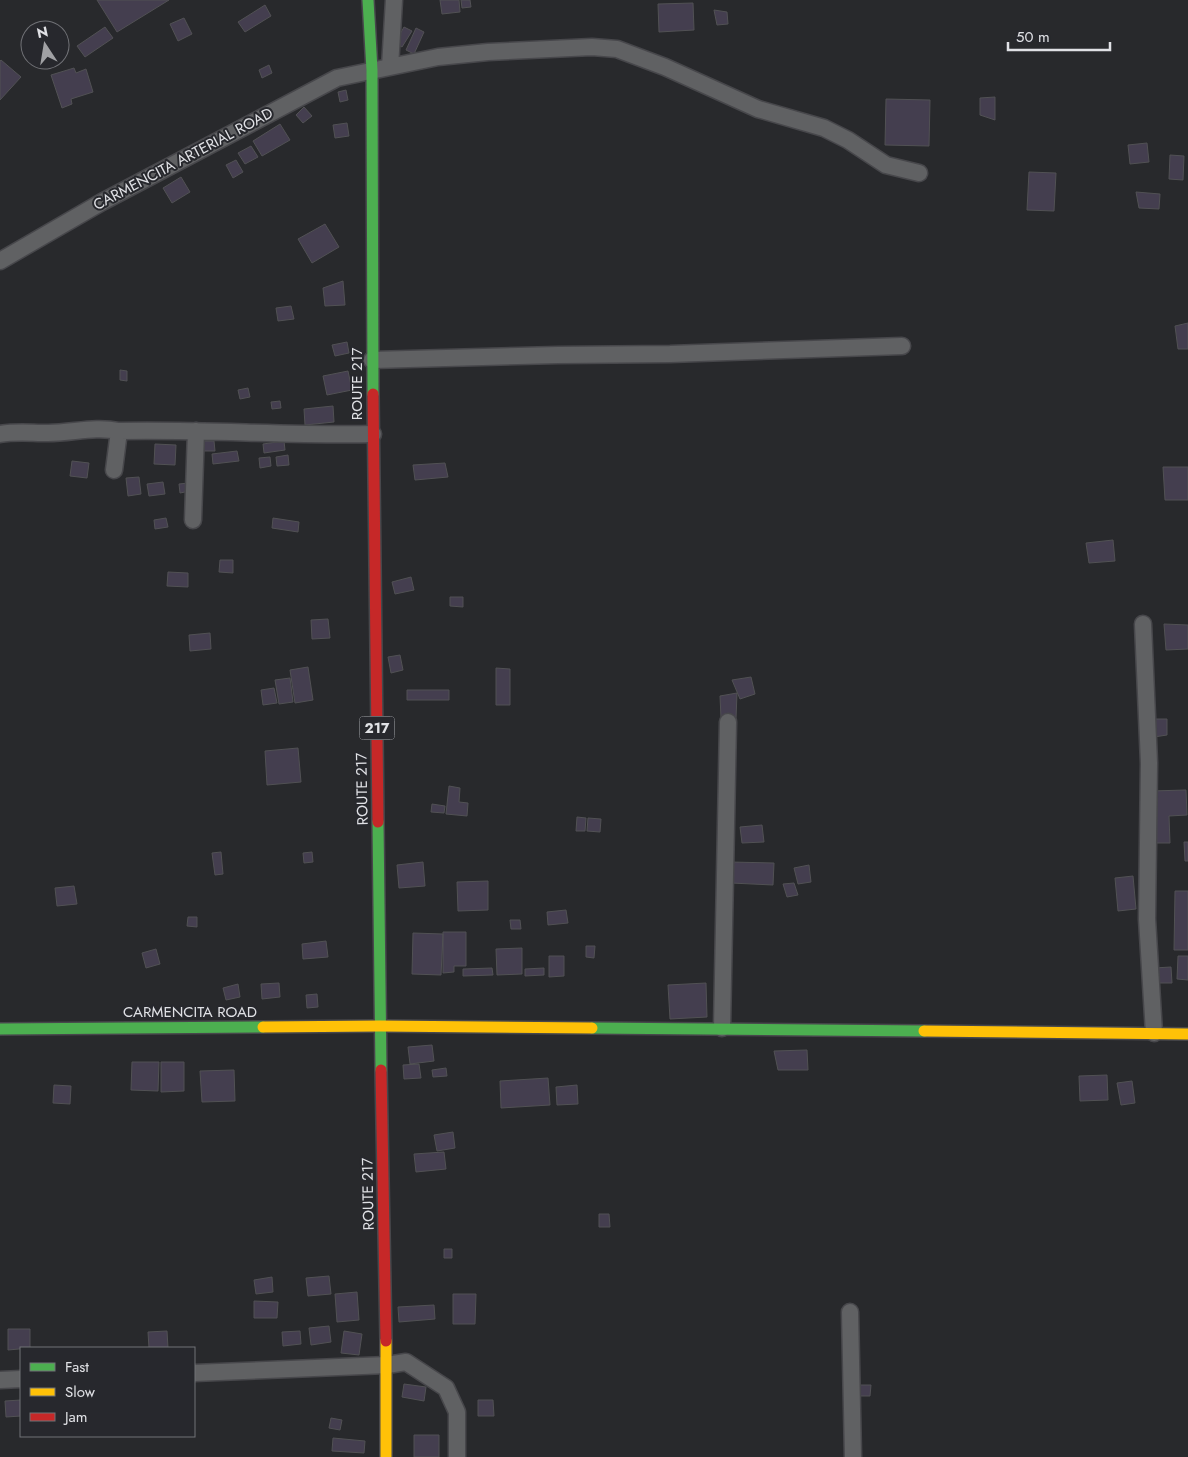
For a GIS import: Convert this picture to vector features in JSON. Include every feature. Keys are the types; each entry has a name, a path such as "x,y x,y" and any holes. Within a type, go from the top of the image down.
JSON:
{"main road":[{"name":"ROUTE 217","path":"368,0 372,70 372,360 380,1026 387,1365 386,1457"},
{"name":"CARMENCITA ROAD","path":"0,1029 380,1026 1188,1034"}],"street":[{"path":"390,67 394,0"},
{"name":"CARMENCITA ARTERIAL ROAD","path":"0,261 102,202 337,78 438,57 488,52 592,47 616,49 665,67 758,110 824,128 848,140 886,165 919,173"},
{"path":"372,360 680,354 902,346"},
{"path":"0,434 14,431 48,433 104,428 119,431 373,434"},
{"path":"114,470 119,431"},
{"path":"194,520 196,431"},
{"path":"1143,624 1149,763 1147,919 1154,1033"},
{"path":"722,1028 728,722"},
{"path":"850,1312 853,1457"},
{"path":"195,1372 387,1365 406,1362 446,1388 457,1412 457,1457"},
{"path":"0,1380 20,1379"}],"building":[{"path":"97,0 169,0 117,32"},
{"path":"440,0 459,0 460,12 442,14"},
{"path":"461,0 470,0 471,7 462,8"},
{"path":"693,3 694,30 659,32 658,4"},
{"path":"265,5 271,16 245,32 238,22"},
{"path":"714,10 727,12 728,24 717,25"},
{"path":"184,18 192,34 178,41 170,24"},
{"path":"105,27 113,38 85,57 77,46"},
{"path":"404,27 412,31 402,47 395,43"},
{"path":"416,28 424,32 414,54 406,50"},
{"path":"0,61 21,77 0,100"},
{"path":"269,65 272,73 262,78 259,70"},
{"path":"74,68 76,73 86,69 93,92 71,99 72,104 62,108 51,75"},
{"path":"346,90 348,100 340,102 338,92"},
{"path":"995,97 995,120 980,115 980,98"},
{"path":"886,99 930,100 929,146 885,145"},
{"path":"304,107 312,116 303,123 296,115"},
{"path":"347,123 349,136 335,138 333,125"},
{"path":"280,124 290,140 262,156 253,141"},
{"path":"1147,143 1149,162 1130,164 1128,145"},
{"path":"251,146 258,157 245,164 238,153"},
{"path":"1170,155 1184,156 1183,180 1169,179"},
{"path":"236,160 243,172 233,178 226,165"},
{"path":"1029,172 1056,173 1054,211 1027,210"},
{"path":"181,177 190,192 172,203 163,188"},
{"path":"1136,192 1160,194 1159,209 1139,208"},
{"path":"325,224 339,247 312,263 298,239"},
{"path":"343,281 345,305 325,306 323,288"},
{"path":"291,306 294,319 278,321 276,308"},
{"path":"1188,323 1188,349 1178,349 1175,326"},
{"path":"347,342 349,353 335,356 332,345"},
{"path":"120,370 127,371 127,381 120,380"},
{"path":"348,371 352,390 327,395 323,376"},
{"path":"248,388 250,397 240,399 238,390"},
{"path":"280,401 281,408 272,409 271,402"},
{"path":"333,406 334,422 305,425 304,409"},
{"path":"197,441 214,441 215,451 198,451"},
{"path":"284,441 285,450 264,453 263,444"},
{"path":"155,444 176,445 175,465 154,464"},
{"path":"237,451 239,461 213,464 212,454"},
{"path":"288,455 289,465 277,466 276,457"},
{"path":"270,457 271,466 260,468 259,458"},
{"path":"72,461 89,463 87,478 70,476"},
{"path":"445,463 448,477 415,480 413,465"},
{"path":"1163,467 1188,467 1188,500 1165,500"},
{"path":"139,477 141,494 128,496 126,478"},
{"path":"163,482 165,494 149,496 147,484"},
{"path":"189,483 190,491 180,493 179,484"},
{"path":"166,518 168,527 155,529 154,520"},
{"path":"273,518 299,522 298,532 272,528"},
{"path":"1113,540 1115,561 1089,563 1086,543"},
{"path":"220,560 233,560 233,573 219,572"},
{"path":"168,572 188,573 188,587 167,586"},
{"path":"411,577 414,590 395,594 392,582"},
{"path":"450,597 463,597 463,607 450,606"},
{"path":"328,619 330,638 312,639 311,620"},
{"path":"1164,624 1188,625 1188,649 1166,650"},
{"path":"210,633 211,649 190,651 189,635"},
{"path":"400,655 403,670 391,673 388,657"},
{"path":"308,667 313,700 295,703 290,670"},
{"path":"496,668 510,669 510,705 496,705"},
{"path":"751,677 755,694 740,699 732,680"},
{"path":"290,678 293,702 279,704 275,680"},
{"path":"274,688 277,703 263,705 261,690"},
{"path":"407,690 449,690 449,700 407,700"},
{"path":"737,693 736,719 721,718 720,696"},
{"path":"1154,719 1167,719 1167,735 1154,737"},
{"path":"298,748 301,782 267,785 265,751"},
{"path":"449,786 460,788 459,802 468,803 467,816 446,814"},
{"path":"1186,790 1187,815 1169,816 1170,843 1153,843 1151,791"},
{"path":"432,804 445,806 444,813 431,812"},
{"path":"577,817 586,818 585,831 576,831"},
{"path":"588,818 601,819 600,832 587,831"},
{"path":"762,825 764,842 742,843 740,827"},
{"path":"1184,842 1188,842 1188,861 1185,861"},
{"path":"221,852 223,874 215,875 212,853"},
{"path":"312,852 313,862 304,863 303,853"},
{"path":"423,862 425,886 399,888 397,865"},
{"path":"730,862 774,863 773,885 731,883"},
{"path":"809,865 811,882 798,884 794,868"},
{"path":"1133,876 1136,909 1118,911 1115,878"},
{"path":"488,881 488,910 458,911 457,882"},
{"path":"794,883 798,895 787,897 783,884"},
{"path":"74,886 77,904 57,906 55,888"},
{"path":"1175,891 1188,891 1188,950 1174,950"},
{"path":"566,910 568,923 548,925 547,912"},
{"path":"188,917 197,917 197,927 187,926"},
{"path":"510,920 520,920 521,929 511,929"},
{"path":"443,932 466,932 466,966 454,966 454,972 443,973"},
{"path":"413,933 443,934 441,975 412,974"},
{"path":"326,941 328,957 303,959 302,944"},
{"path":"586,946 595,946 594,958 586,957"},
{"path":"522,948 522,974 497,975 496,949"},
{"path":"156,949 160,964 146,968 142,953"},
{"path":"549,956 564,956 564,976 549,977"},
{"path":"1178,956 1188,956 1188,980 1177,979"},
{"path":"1171,967 1172,983 1157,983 1154,968"},
{"path":"492,968 493,975 463,976 463,969"},
{"path":"544,968 544,975 525,976 525,969"},
{"path":"279,983 280,997 262,999 261,984"},
{"path":"706,983 707,1017 670,1019 668,985"},
{"path":"238,984 240,997 226,1000 223,988"},
{"path":"317,994 318,1007 307,1008 306,995"},
{"path":"432,1045 434,1061 410,1064 408,1047"},
{"path":"807,1050 808,1070 778,1070 774,1051"},
{"path":"132,1062 159,1062 158,1091 131,1090"},
{"path":"161,1062 184,1062 184,1091 161,1092"},
{"path":"419,1064 421,1078 404,1079 403,1065"},
{"path":"446,1068 447,1076 433,1077 432,1070"},
{"path":"234,1070 235,1101 202,1102 200,1071"},
{"path":"1107,1075 1108,1100 1080,1101 1079,1076"},
{"path":"548,1078 550,1105 501,1108 500,1081"},
{"path":"1132,1081 1135,1103 1121,1105 1117,1083"},
{"path":"54,1085 71,1086 70,1104 53,1103"},
{"path":"577,1085 578,1104 557,1105 556,1087"},
{"path":"453,1132 455,1148 437,1151 434,1135"},
{"path":"444,1152 446,1169 416,1172 414,1154"},
{"path":"599,1214 609,1214 610,1227 599,1227"},
{"path":"444,1249 452,1249 452,1258 444,1258"},
{"path":"329,1276 331,1294 308,1296 306,1278"},
{"path":"272,1277 273,1292 256,1294 254,1280"},
{"path":"357,1292 359,1320 337,1322 335,1294"},
{"path":"453,1294 476,1294 475,1324 453,1324"},
{"path":"254,1301 278,1302 277,1318 254,1318"},
{"path":"434,1305 435,1319 399,1322 398,1307"},
{"path":"329,1326 331,1342 311,1345 309,1328"},
{"path":"8,1329 30,1329 30,1347 8,1350"},
{"path":"167,1331 168,1347 149,1347 148,1332"},
{"path":"300,1331 301,1344 283,1346 282,1332"},
{"path":"344,1331 362,1334 359,1355 341,1353"},
{"path":"404,1384 426,1387 424,1401 402,1397"},
{"path":"858,1385 871,1385 870,1396 857,1396"},
{"path":"20,1400 20,1416 6,1417 5,1401"},
{"path":"478,1400 493,1400 494,1416 478,1416"},
{"path":"331,1418 342,1420 340,1430 329,1428"},
{"path":"414,1435 439,1435 439,1457 414,1457"},
{"path":"333,1438 365,1441 364,1453 332,1451"}],"traffic: fast":[{"path":"368,0 372,70 373,394"},
{"path":"378,822 381,1070"},
{"path":"0,1029 263,1027"},
{"path":"592,1028 924,1031"}],"traffic: slow":[{"path":"263,1027 592,1028"},
{"path":"924,1031 1188,1034"},
{"path":"386,1341 386,1457"}],"traffic: jam":[{"path":"373,394 378,822"},
{"path":"381,1070 386,1341"}]}
